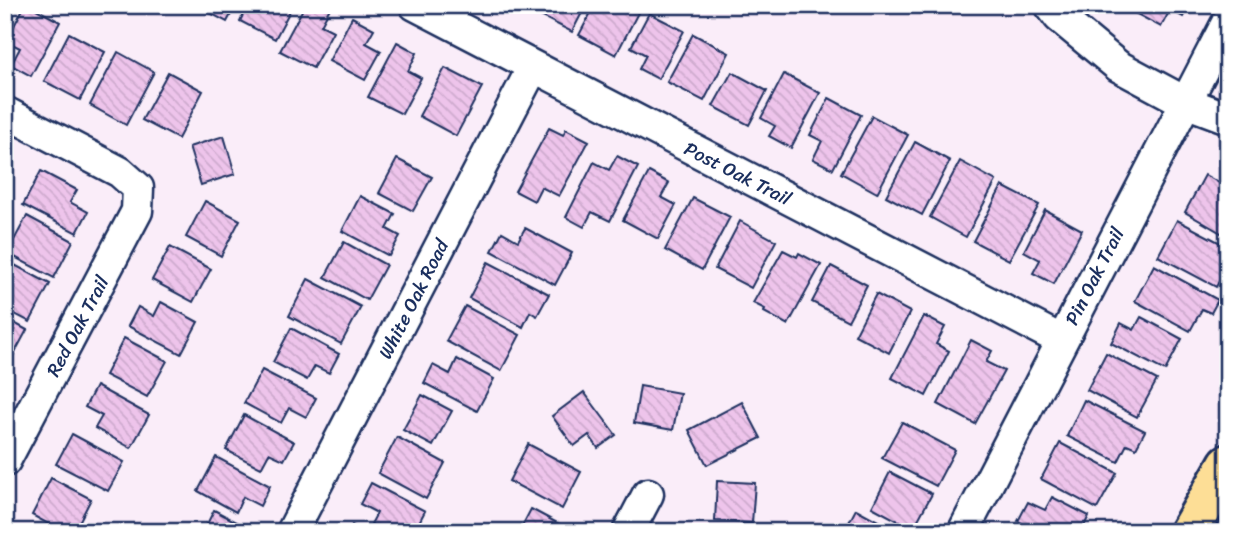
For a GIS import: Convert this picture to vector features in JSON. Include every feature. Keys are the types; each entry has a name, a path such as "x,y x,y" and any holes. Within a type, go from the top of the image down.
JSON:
{"main road":[{"path":"1189,532 1228,464"}],"street":[{"name":"Post Oak Trail","path":"415,5 1061,340"},
{"path":"1050,5 1059,17 1118,66 1185,102 1228,118"},
{"name":"Pin Oak Trail","path":"963,532 1228,21"},
{"name":"White Oak Road","path":"292,532 533,67"},
{"name":"Red Oak Trail","path":"5,112 120,172 138,188 137,211 5,461"},
{"path":"628,532 648,494"}],"building":[{"path":"25,5 60,22 31,76 11,65 20,48 6,41"},
{"path":"195,5 236,5 227,22"},
{"path":"248,5 293,5 275,39 240,21"},
{"path":"305,5 325,5 330,8 321,25 333,31 313,68 280,51"},
{"path":"540,5 586,5 572,32 535,13"},
{"path":"595,5 641,7 616,55 579,35"},
{"path":"1120,5 1189,5 1183,17 1170,10 1161,27"},
{"path":"649,13 684,31 658,79 639,69 646,55 631,47"},
{"path":"352,17 374,29 366,43 381,51 365,80 329,61"},
{"path":"69,33 105,52 80,100 44,81"},
{"path":"693,34 729,53 704,101 667,82"},
{"path":"397,42 417,53 408,71 421,78 402,114 368,97"},
{"path":"118,52 154,72 126,125 90,105"},
{"path":"445,68 482,87 456,136 419,116"},
{"path":"168,72 203,91 178,139 142,120"},
{"path":"732,72 767,91 749,125 713,106"},
{"path":"784,74 820,93 791,148 769,136 775,126 761,118"},
{"path":"829,98 861,115 833,169 813,159 822,141 810,135"},
{"path":"872,116 908,135 877,193 841,173"},
{"path":"549,128 563,135 566,129 589,141 559,196 541,187 534,201 515,191"},
{"path":"224,136 235,174 201,185 189,147"},
{"path":"915,142 950,161 922,215 886,196"},
{"path":"617,156 638,167 610,221 592,212 584,227 566,217 594,162 609,170"},
{"path":"397,159 432,177 413,211 379,193"},
{"path":"960,161 996,181 966,237 930,217"},
{"path":"41,171 77,190 70,202 88,212 77,233 23,205"},
{"path":"649,172 669,183 661,197 676,205 658,239 623,220"},
{"path":"1205,175 1228,188 1228,237 1185,212"},
{"path":"1002,186 1039,205 1009,260 973,241"},
{"path":"360,196 395,214 387,229 400,236 389,256 342,231"},
{"path":"693,198 730,217 702,270 665,250"},
{"path":"205,201 240,220 221,256 186,237"},
{"path":"1045,210 1082,230 1054,284 1033,273 1040,260 1024,251"},
{"path":"27,216 73,241 54,278 7,253"},
{"path":"1177,220 1228,247 1220,263 1227,267 1216,287 1158,256"},
{"path":"740,221 776,241 751,288 715,269"},
{"path":"525,228 572,253 555,285 492,251 502,232 518,241"},
{"path":"344,242 386,265 367,300 325,277"},
{"path":"170,247 211,269 193,302 152,280"},
{"path":"783,250 797,257 799,253 821,265 788,325 753,303"},
{"path":"9,262 50,284 30,322 5,309 5,269"},
{"path":"488,262 549,294 537,316 530,312 523,327 469,298"},
{"path":"1154,265 1218,300 1211,313 1202,309 1190,331 1135,301"},
{"path":"831,266 867,285 848,321 812,302"},
{"path":"308,279 361,307 341,344 289,316"},
{"path":"876,294 910,312 889,353 855,335"},
{"path":"161,302 198,322 181,354 128,326 138,307 154,316"},
{"path":"465,306 520,335 501,371 446,341"},
{"path":"924,316 945,327 936,344 949,351 926,396 892,378"},
{"path":"1141,317 1182,339 1165,371 1111,343 1121,323 1134,330"},
{"path":"5,318 27,330 8,365 5,363"},
{"path":"291,328 339,354 329,373 315,366 307,380 273,362"},
{"path":"124,338 167,361 147,397 105,375"},
{"path":"971,340 992,351 986,362 1004,371 975,424 938,404"},
{"path":"1106,353 1157,380 1137,417 1087,390"},
{"path":"457,359 494,379 477,411 424,383 433,365 450,374"},
{"path":"262,370 316,398 306,417 289,408 281,423 244,403"},
{"path":"96,386 149,415 131,448 95,428 102,416 85,407"},
{"path":"640,386 680,393 673,430 634,423"},
{"path":"584,392 616,435 598,448 589,435 574,446 552,416"},
{"path":"422,395 452,411 433,446 403,430"},
{"path":"1084,400 1145,431 1136,448 1127,444 1118,462 1067,436"},
{"path":"742,402 761,438 707,465 689,430"},
{"path":"244,415 294,442 284,460 269,453 261,468 226,450"},
{"path":"902,422 955,450 936,486 882,458"},
{"path":"72,434 124,462 108,491 56,464"},
{"path":"397,437 445,463 426,499 378,473"},
{"path":"1060,443 1117,473 1097,509 1041,479"},
{"path":"528,444 581,472 562,509 509,481"},
{"path":"216,457 270,486 260,506 243,497 236,512 198,491"},
{"path":"890,472 932,494 913,529 872,507"},
{"path":"51,478 91,499 74,532 63,532 32,515"},
{"path":"717,481 755,483 752,523 715,521"},
{"path":"371,483 425,511 414,532 386,532 371,524 377,513 360,504"},
{"path":"1052,497 1089,516 1081,532 1038,532 1018,521 1028,502 1045,510"},
{"path":"531,509 574,532 519,532"},
{"path":"856,509 898,532 844,532"},
{"path":"214,510 248,528 246,532 203,532"},
{"path":"352,525 364,532 348,532"}]}
